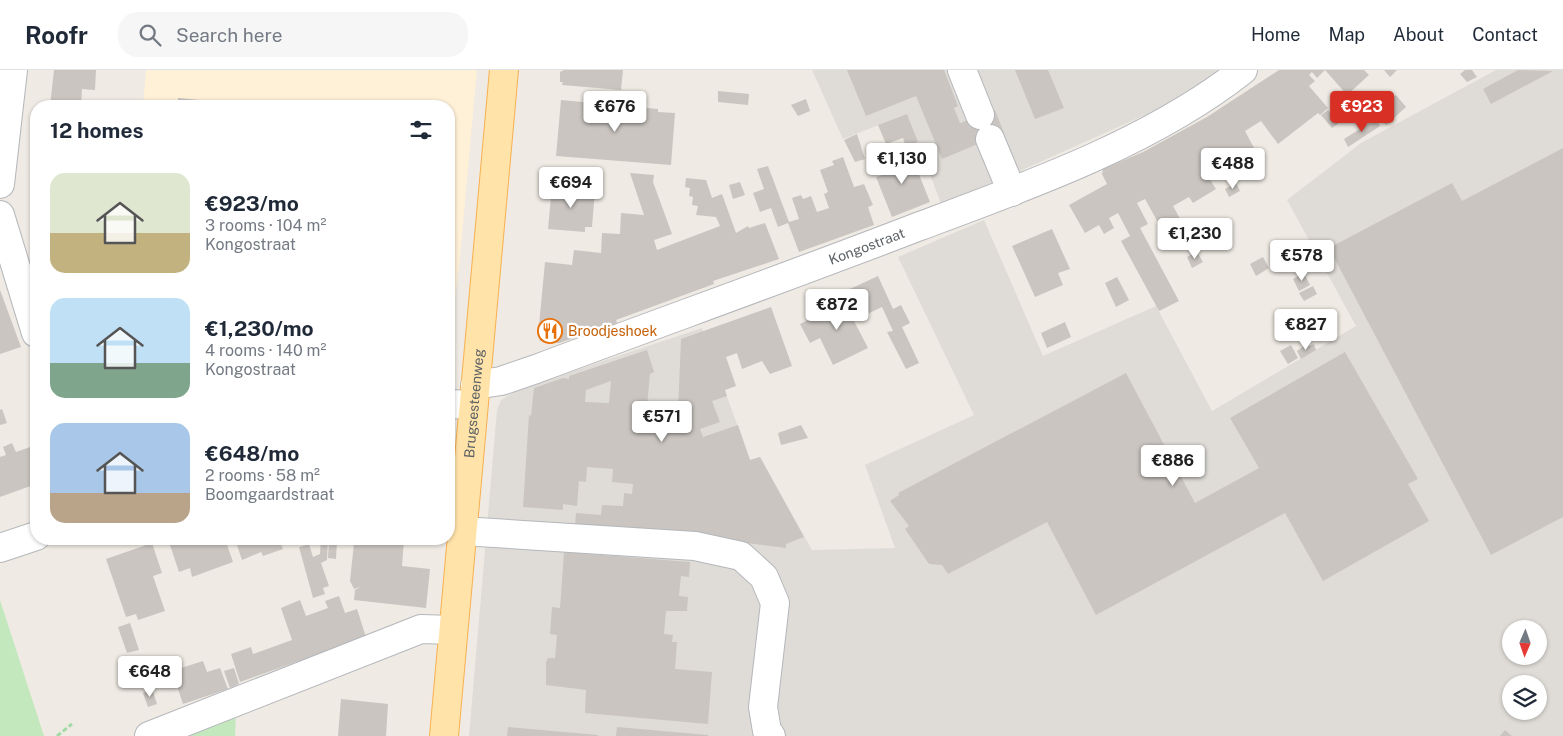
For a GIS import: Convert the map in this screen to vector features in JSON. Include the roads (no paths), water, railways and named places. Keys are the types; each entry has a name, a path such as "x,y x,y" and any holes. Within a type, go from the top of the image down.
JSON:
{"main road":[{"name":"Brugsesteenweg","path":"444,736 462,531 466,398 504,70"}],"street":[{"path":"0,184 13,70"},
{"path":"962,70 1012,192"},
{"name":"Kongostraat","path":"466,398 501,381 1040,181 1159,124 1219,89 1243,70"},
{"path":"0,216 30,314"},
{"path":"462,531 695,546 741,556 764,577 775,603 763,707 767,731 771,736"},
{"path":"0,548 30,538"},
{"path":"149,736 421,629 453,630"}],"place":[{"name":"Broodjeshoek","path":"550,331"}]}
